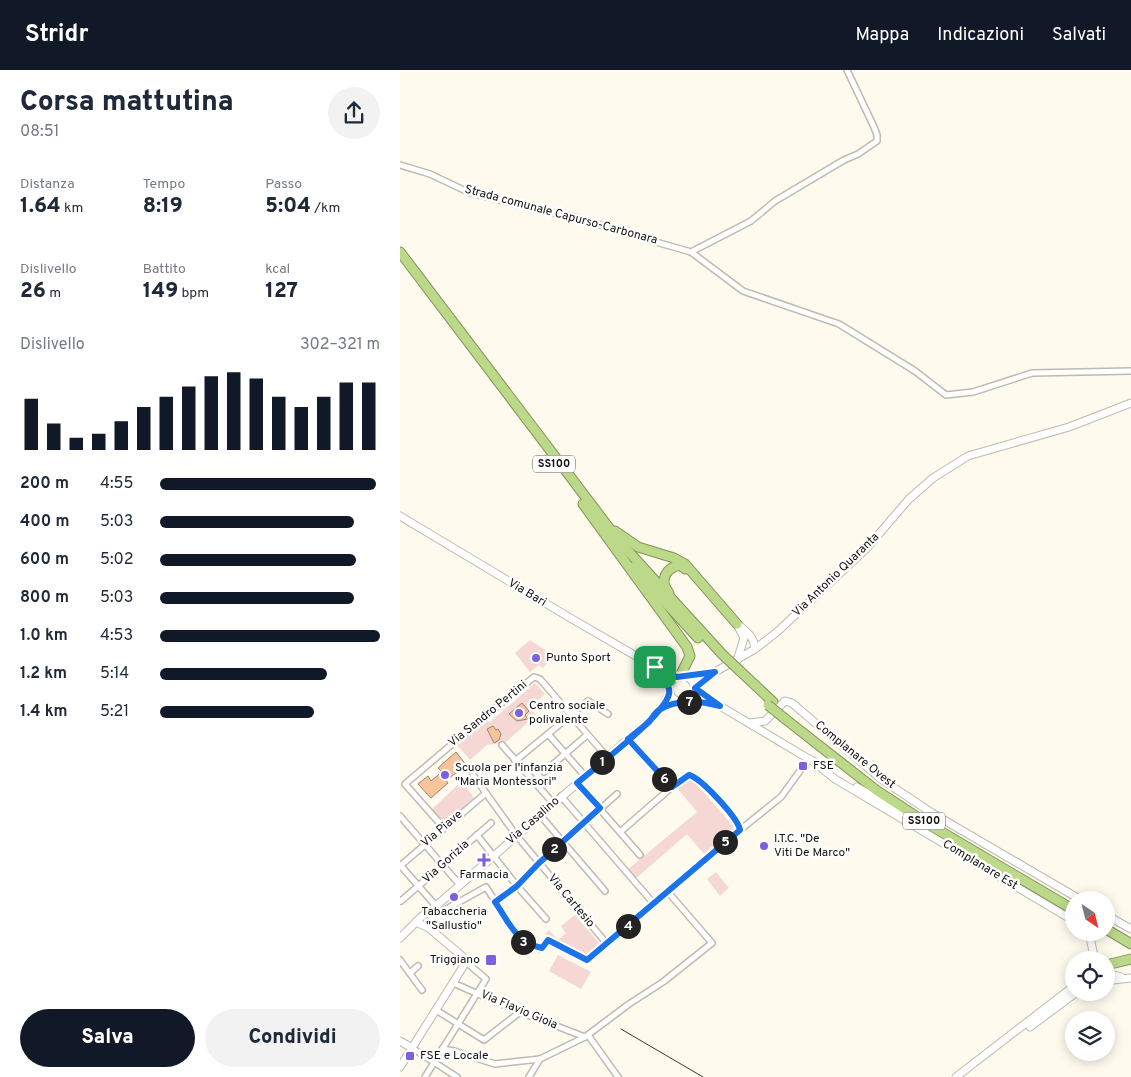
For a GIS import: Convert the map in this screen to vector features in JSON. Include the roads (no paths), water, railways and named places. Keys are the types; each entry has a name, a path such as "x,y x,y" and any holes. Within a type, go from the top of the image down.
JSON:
{"highway":[{"name":"SS100","path":"400,252 604,523 692,622"},
{"name":"SS100","path":"400,260 576,494 687,646 690,656 681,677"},
{"name":"SS100","path":"576,494 642,578 770,703 876,790 934,828 1065,905"},
{"name":"SS100","path":"604,523 638,547 674,558 684,564 737,624"},
{"name":"SS100","path":"695,576 680,565 673,567 666,572 663,578 665,588 720,656"},
{"name":"SS100","path":"786,716 878,785 1065,898"},
{"path":"1115,927 1131,937"},
{"path":"1115,934 1131,944"},
{"path":"1115,963 1131,959"}],"main road":[{"name":"Via Antonio Quaranta","path":"715,672 737,661 771,636 866,549 909,499 933,478 968,456 1069,427 1131,403"},
{"name":"Via Bari","path":"400,516 655,667 681,677"},
{"path":"737,624 746,636 754,641 754,649"},
{"path":"746,636 771,636"},
{"path":"737,661 746,636"},
{"path":"655,667 676,700 682,702 700,701 720,706"},
{"path":"669,691 670,683 681,677 715,672"},
{"path":"682,702 692,697 695,688 715,672"},
{"path":"681,677 690,679 695,688 720,706 911,818 934,828"},
{"name":"Via Casalino","path":"660,710 669,691"},
{"name":"Complanare Ovest","path":"771,717 785,701 792,703 881,779 917,803 1066,891"},
{"name":"Via Casalino","path":"403,935 660,710 682,702"},
{"path":"750,723 759,723 771,717"},
{"path":"771,717 769,730 772,736"},
{"name":"Complanare Est","path":"810,759 835,779 1065,917"},
{"path":"428,912 426,918 429,928"},
{"path":"1115,920 1131,929"},
{"path":"400,1068 466,962 463,957 429,928 416,922"},
{"path":"1091,941 1093,951"},
{"path":"1115,975 1128,978"},
{"path":"1115,981 1128,978"},
{"path":"956,1077 1065,993"},
{"path":"964,1077 1065,1001"},
{"path":"400,1041 412,1048"}],"street":[{"path":"691,252 751,221 775,201 844,160 858,154 877,141 874,127 847,70"},
{"name":"Strada comunale Capurso-Carbonara","path":"400,165 430,174 468,192 535,210 575,217 691,252 743,291 839,324 915,371 946,395 973,392 1032,373 1131,370"},
{"name":"Via Sandro Pertini","path":"444,827 405,784 534,677 540,679 607,757"},
{"path":"515,761 588,701 608,714"},
{"path":"548,734 585,776"},
{"path":"544,772 587,735"},
{"path":"628,739 672,787"},
{"path":"502,745 553,803"},
{"path":"428,912 442,912 486,888 518,938 527,944 542,948 548,940 587,960 740,830 782,797 802,768"},
{"name":"Via Cartesio","path":"473,775 516,836 607,944"},
{"path":"620,832 685,776 695,776 734,818 740,830"},
{"path":"577,783 640,854"},
{"name":"Via Piave","path":"400,865 486,793"},
{"path":"495,902 517,886 539,863 616,794"},
{"path":"561,796 654,904"},
{"path":"540,815 605,890"},
{"path":"400,816 460,885"},
{"name":"Via Gorizia","path":"401,901 491,823"},
{"path":"477,835 546,919"},
{"path":"634,847 639,843"},
{"path":"400,865 436,906"},
{"path":"442,1049 495,1064 540,1059 587,1036 629,1004 663,982 712,943 668,892"},
{"path":"400,926 403,935"},
{"path":"400,960 422,990"},
{"path":"426,1077 486,979 486,977 466,962"},
{"path":"410,973 418,966"},
{"name":"Via Flavio Gioia","path":"453,983 478,992 520,1012 587,1036"},
{"path":"436,1010 484,1040 520,1012"},
{"path":"587,1036 618,1077"},
{"path":"412,1048 457,1077"},
{"path":"529,1077 540,1059"},
{"path":"443,1077 447,1071"}],"railway":[{"path":"621,1029 703,1077"}],"place":[{"name":"Punto Sport","path":"536,658"},
{"name":"Centro sociale polivalente","path":"519,713"},
{"name":"FSE","path":"803,766"},
{"name":"Scuola per l'infanzia \"Maria Montessori\"","path":"445,775"},
{"name":"I.T.C. \"De Viti De Marco\"","path":"764,846"},
{"name":"Farmacia","path":"484,860"},
{"name":"Tabaccheria \"Sallustio\"","path":"454,897"},
{"name":"Triggiano","path":"491,960"},
{"name":"FSE e Locale","path":"410,1056"}]}
